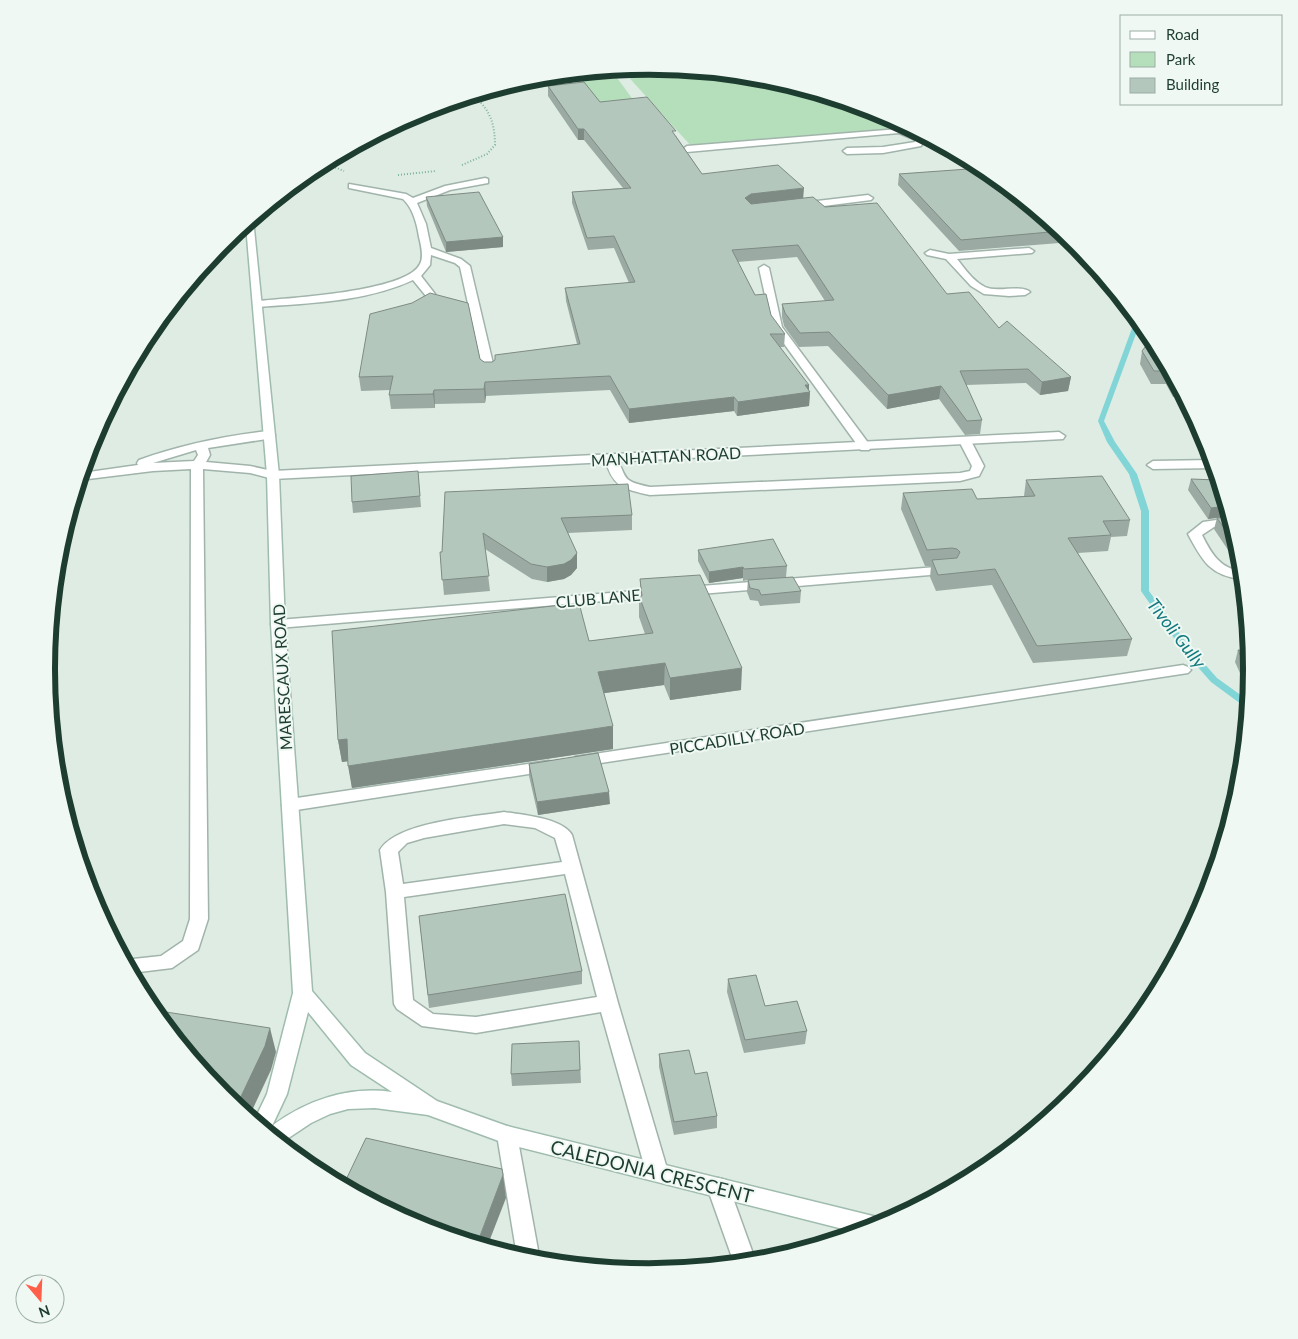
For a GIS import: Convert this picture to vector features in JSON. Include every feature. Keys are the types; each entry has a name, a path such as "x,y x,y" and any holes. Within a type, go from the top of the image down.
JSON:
{"street":[{"path":"687,149 899,131"},
{"path":"847,151 907,147 918,144 920,141"},
{"path":"412,202 448,188 485,181"},
{"path":"258,304 309,300 365,292 402,283 416,276 425,266 427,250 412,202 406,197 352,186"},
{"path":"790,207 868,198"},
{"name":"MARESCAUX ROAD","path":"251,229 273,475 278,624 304,993 277,1094 264,1122"},
{"path":"427,250 458,261 465,266 489,372"},
{"path":"930,253 950,257 1029,251"},
{"path":"950,257 978,289 994,294 1025,292"},
{"path":"764,268 776,327 865,447"},
{"path":"416,276 430,294"},
{"path":"88,476 125,470 198,446 236,438 269,435"},
{"name":"MANHATTAN ROAD","path":"125,470 231,466 273,475 1059,436"},
{"path":"611,458 615,476 623,483 633,488 650,491 950,478 975,474 978,466 965,441"},
{"path":"135,965 164,963 191,945 199,919 197,466 204,455 203,450 198,446"},
{"path":"1153,465 1206,464"},
{"path":"1224,522 1202,526 1195,534 1210,562 1222,570 1235,573"},
{"name":"CLUB LANE","path":"278,624 949,570"},
{"name":"PICCADILLY ROAD","path":"290,805 1184,670"},
{"path":"608,1003 476,1025 429,1021 404,1004 395,892 389,850 401,839 422,832 504,818 538,823 563,835 608,1003 657,1172"},
{"path":"395,892 572,868"},
{"name":"CALEDONIA CRESCENT","path":"304,993 358,1059 430,1107"},
{"name":"CALEDONIA CRESCENT","path":"278,1133 295,1120 324,1106 362,1098 430,1107 507,1135 718,1186 862,1223"},
{"path":"507,1135 527,1251"},
{"path":"718,1186 742,1256"}],"path":[{"path":"458,166 487,154 496,145 496,130 484,103 480,100"},
{"path":"400,175 443,170"}],"green space":[{"path":"628,76 688,77 765,87 840,107 897,130 692,147"},
{"path":"616,77 634,101 596,104 579,80"}],"building":[{"path":"584,82 600,102 647,97 676,131 672,131 702,174 778,165 804,188 751,194 745,198 751,204 813,197 825,207 877,203 947,294 969,292 999,328 1007,321 1071,377 1042,382 1028,369 960,371 982,420 967,421 941,386 888,395 829,332 800,333 785,313 782,304 834,300 798,245 732,250 755,295 766,294 771,315 785,334 770,334 809,385 805,385 810,392 738,402 734,397 629,409 610,376 485,382 484,389 434,390 433,394 389,395 393,376 359,377 370,314 412,303 430,293 468,303 480,359 484,362 492,362 495,360 495,355 580,344 565,288 635,282 614,236 587,238 572,192 631,188 584,129 578,129 548,86"},
{"path":"968,169 1011,198 1051,232 961,240 899,174"},
{"path":"479,192 503,237 446,242 426,197"},
{"path":"1147,345 1162,371 1154,371 1142,351"},
{"path":"418,471 420,496 352,502 351,476"},
{"path":"1102,476 1130,520 1103,521 1111,535 1068,538 1132,639 1037,646 995,569 938,575 932,560 957,558 960,552 952,548 927,550 903,493 972,489 977,499 1035,496 1026,480"},
{"path":"1191,479 1211,480 1220,507 1211,508"},
{"path":"628,484 632,515 561,518 577,553 564,564 547,567 531,564 483,533 489,576 442,580 440,552 442,552 445,492"},
{"path":"1223,517 1227,532 1217,518"},
{"path":"773,539 787,566 744,569 743,567 709,572 698,550"},
{"path":"700,575 742,668 670,678 665,663 598,672 613,726 348,766 347,739 338,740 332,631 579,603 589,641 653,633 639,596 642,596 640,579"},
{"path":"793,577 801,591 761,595 759,590 750,588 748,580"},
{"path":"1238,650 1242,650 1243,660"},
{"path":"598,753 609,792 537,802 529,764"},
{"path":"565,894 582,971 428,995 419,916"},
{"path":"756,975 765,1006 797,1001 807,1031 745,1040 728,979"},
{"path":"164,1012 270,1028 265,1046 239,1100 202,1061"},
{"path":"579,1041 580,1070 511,1074 512,1044"},
{"path":"689,1050 695,1074 707,1072 717,1116 674,1122 659,1054"},
{"path":"366,1138 502,1169 503,1175 479,1238 422,1218 386,1202 346,1180"}],"waterway":[{"name":"Tivoli Gully","path":"1135,328 1101,421 1111,442 1133,474 1145,511 1145,591 1184,646 1214,680 1242,701"}]}
